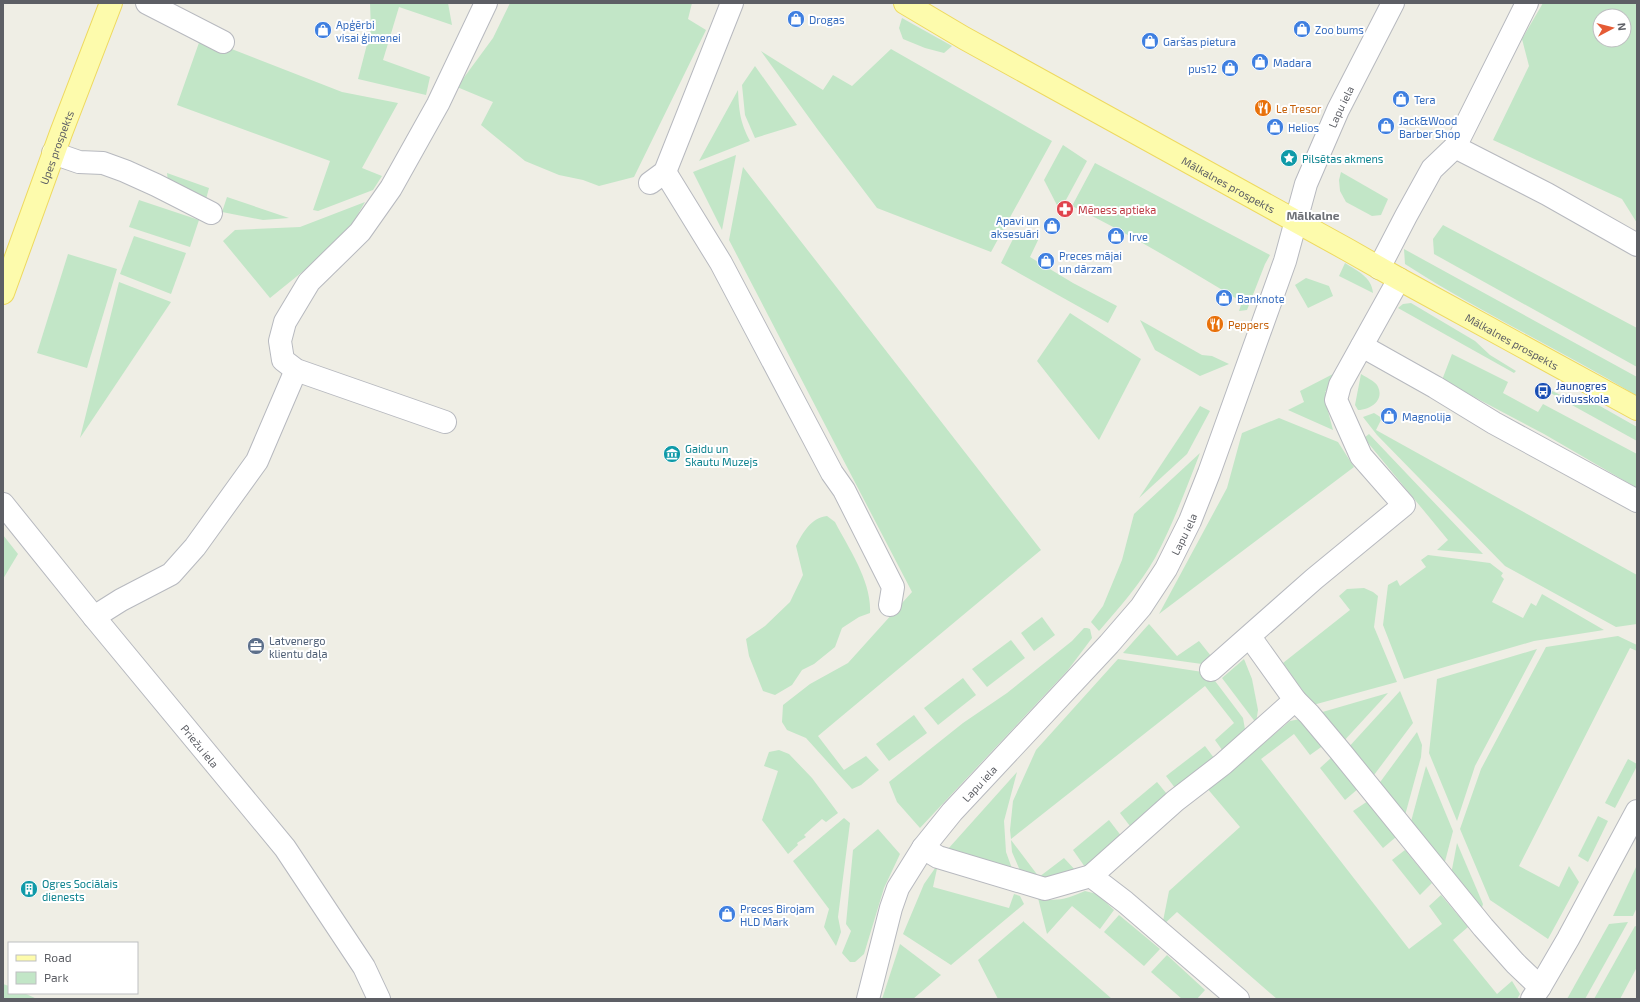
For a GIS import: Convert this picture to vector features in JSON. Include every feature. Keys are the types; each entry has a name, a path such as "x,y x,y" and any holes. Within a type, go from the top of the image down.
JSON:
{"main road":[{"name":"Upes prospekts","path":"3,293 53,153 111,3"},
{"name":"Mālkalnes prospekts","path":"905,3 964,38 1637,409"}],"street":[{"path":"147,3 223,42"},
{"path":"445,422 296,370 282,360 280,341 285,322 309,282 360,232 391,188 438,104 486,3"},
{"path":"732,3 658,178 721,263 832,473 847,497 893,587 890,605"},
{"name":"Lapu iela","path":"868,999 898,888 923,848 952,812 1110,644 1141,607 1166,570 1190,521 1209,473 1286,261 1306,184 1338,110 1393,3"},
{"path":"1379,268 1432,170 1455,147 1527,3"},
{"path":"1455,147 1547,194 1637,246"},
{"path":"53,153 78,162 103,163 156,185 211,213"},
{"path":"1211,670 1314,579 1404,504 1361,456 1336,400 1340,385 1399,279"},
{"path":"1362,346 1435,387 1494,423 1637,501"},
{"path":"94,617 121,600 171,574 195,547 257,460 296,370"},
{"name":"Priežu iela","path":"3,504 94,617 285,848 364,967 379,999"},
{"path":"1250,637 1295,700 1340,750 1483,927 1515,963 1536,993 1568,939 1637,811"},
{"path":"923,848 938,857 1045,889 1091,876 1175,801 1223,764 1295,700"},
{"path":"1091,876 1125,902 1238,999"}],"green space":[{"path":"370,3 448,3 452,25 399,7 383,60 430,77 426,95 358,79 371,29"},
{"path":"510,3 692,3 688,19 706,30 634,177 599,186 583,180 559,175 525,161 481,125 493,102 457,87 493,38"},
{"path":"1543,3 1637,3 1637,223 1622,199 1493,140 1529,66 1522,39"},
{"path":"902,18 952,46 944,53 925,48 903,39 899,28"},
{"path":"201,37 342,92 398,103 362,168 382,176 373,190 318,211 313,210 330,161 177,105"},
{"path":"891,49 1052,141 991,252 877,208 761,51 823,90 833,75 852,86"},
{"path":"755,66 797,125 755,138 745,115 742,85"},
{"path":"738,90 741,116 744,128 750,141 699,161"},
{"path":"1063,145 1087,161 1060,211 1044,180"},
{"path":"736,155 722,230 693,172"},
{"path":"1095,163 1270,255 1247,310 1239,311 1242,302 1137,240 1072,206"},
{"path":"743,167 1041,550 818,736 844,770 866,756 879,770 861,785 852,789 806,738 787,730 782,722 783,705 810,684 848,663 912,592 729,240"},
{"path":"1341,172 1388,199 1381,215 1372,216 1346,202 1340,191 1339,180"},
{"path":"167,173 209,188 205,203 168,182"},
{"path":"227,197 289,218 263,220 222,212"},
{"path":"139,200 199,220 190,247 129,227"},
{"path":"365,202 351,226 317,260 270,298 223,241 235,230 300,227"},
{"path":"1443,225 1637,328 1637,367 1434,254 1433,239"},
{"path":"134,236 186,253 171,294 120,274"},
{"path":"1040,236 1030,257 1073,283 1117,306 1108,323 1001,263 1013,239"},
{"path":"1404,249 1637,377 1637,396 1433,282 1405,264"},
{"path":"68,254 117,269 87,368 37,353"},
{"path":"1345,263 1367,279 1372,287 1373,293 1339,276"},
{"path":"1306,278 1329,286 1333,296 1308,308 1295,285"},
{"path":"119,282 171,302 80,438"},
{"path":"1411,303 1475,341 1490,355 1516,371 1514,373 1398,308 1403,304"},
{"path":"1070,313 1141,359 1099,440 1037,361"},
{"path":"1140,320 1202,355 1212,356 1229,364 1200,376 1155,350"},
{"path":"1452,354 1508,382 1503,393 1538,412 1543,404 1637,454 1637,488 1544,434 1442,380"},
{"path":"1333,374 1325,392 1325,400 1333,430 1288,410 1304,402 1300,391"},
{"path":"1361,374 1377,385 1380,395 1378,400 1372,406 1363,410 1358,410 1355,405"},
{"path":"1550,390 1567,398 1580,399 1600,406 1637,427 1637,441 1549,392"},
{"path":"1200,406 1210,411 1187,454 1139,498"},
{"path":"1374,413 1382,418 1376,430 1637,575 1637,624 1616,627 1505,566 1377,435 1363,417"},
{"path":"1279,418 1338,442 1354,467 1159,614 1227,488 1242,433"},
{"path":"1369,434 1483,554 1437,550 1448,540 1364,438"},
{"path":"1200,453 1162,545 1155,558 1122,605 1099,631 1091,622 1103,606 1122,560 1134,514"},
{"path":"827,516 835,522 853,554 867,590 870,601 870,613 859,617 842,628 835,647 814,664 802,670 792,685 775,695 763,691 749,656 746,639 765,626 790,602 803,575 796,546 808,526 821,517"},
{"path":"3,535 18,554 3,579"},
{"path":"1428,555 1490,563 1503,573 1501,576 1504,579 1492,602 1523,618 1531,603 1536,606 1542,594 1604,630 1534,641 1404,679 1383,625 1388,585 1397,580 1400,586 1426,567 1421,560"},
{"path":"1364,588 1378,596 1374,627 1397,682 1313,705 1283,663 1350,610 1339,596 1347,589"},
{"path":"1042,617 1055,635 1034,651 1021,633"},
{"path":"1149,624 1177,656 1199,641 1215,661 1209,665 1123,653"},
{"path":"1084,628 1090,629 1092,638 1068,670 920,828 897,802 889,782 963,723 1007,693 1072,641"},
{"path":"1618,636 1637,645 1637,651 1630,648 1519,866 1559,887 1569,866 1579,882 1548,939 1490,900 1460,829 1481,769 1546,647"},
{"path":"1011,640 1025,658 987,687 972,669"},
{"path":"1537,649 1475,766 1457,821 1429,753 1437,679"},
{"path":"1118,659 1209,673 1243,718 1246,735 1225,754 1215,740 1234,723 1205,686 1011,839 1010,830 1013,801 1036,750"},
{"path":"1244,659 1252,679 1258,710 1256,723 1222,678"},
{"path":"963,678 976,695 938,725 924,708"},
{"path":"1400,691 1413,723 1371,779 1347,749"},
{"path":"1388,693 1342,743 1319,713"},
{"path":"914,715 927,733 889,761 876,744"},
{"path":"1300,719 1324,745 1310,755 1294,734 1261,759 1409,949 1442,924 1429,906 1441,895 1468,927 1453,940 1497,994 1512,981 1520,994 1517,999 1277,999 1177,912 1162,926 1169,891 1240,827 1206,787 1252,753 1290,721"},
{"path":"1417,732 1422,745 1421,757 1404,819 1378,785"},
{"path":"1205,746 1217,762 1178,792 1166,776"},
{"path":"779,750 789,754 812,778 838,813 826,822 822,819 804,835 806,837 797,843 798,845 788,854 762,820 778,771 764,766 769,752"},
{"path":"1332,757 1359,788 1345,800 1320,768"},
{"path":"1628,759 1637,764 1637,766 1615,808 1605,803"},
{"path":"1426,766 1453,831 1443,869 1409,829"},
{"path":"1017,772 1004,821 1006,852 1014,874 948,849"},
{"path":"1157,782 1171,799 1133,830 1120,813"},
{"path":"1368,801 1396,837 1383,848 1353,811"},
{"path":"1598,816 1608,821 1588,862 1578,856"},
{"path":"844,818 850,823 838,917 841,932 836,946 824,927 829,909 793,861"},
{"path":"1109,820 1122,837 1085,867 1073,850"},
{"path":"878,829 900,854 884,888 864,954 855,962 850,962 842,953 851,931 846,924 853,850"},
{"path":"1011,840 1039,877 1064,858 1077,872 1064,882 1022,875 1012,852"},
{"path":"1457,843 1483,904 1479,918 1450,880"},
{"path":"1405,850 1432,883 1420,895 1392,860"},
{"path":"938,864 933,887 1009,908 1014,894 1020,896 1024,904 951,965 903,934 924,884"},
{"path":"1637,865 1637,907 1633,916 1613,916"},
{"path":"1085,891 1097,894 1114,910 1100,929 1072,906 1047,934 1038,898 1057,900"},
{"path":"1119,915 1160,949 1144,966 1104,932"},
{"path":"1024,921 1112,999 998,999 978,960"},
{"path":"1628,922 1585,999 1567,999 1609,924"},
{"path":"1635,926 1637,927 1637,967 1620,999 1594,999"},
{"path":"900,944 941,975 913,999 882,999"},
{"path":"1167,955 1205,990 1197,999 1182,999 1151,972"},
{"path":"3,984 8,986 8,994 26,994 37,999 3,999"}],"place":[{"name":"Drogas","path":"796,19"},
{"name":"Zoo bums","path":"1302,29"},
{"name":"Apģērbi visai ģimenei","path":"323,30"},
{"name":"Garšas pietura","path":"1150,41"},
{"name":"Madara","path":"1260,62"},
{"name":"pus12","path":"1230,68"},
{"name":"Tera","path":"1401,99"},
{"name":"Le Tresor","path":"1263,108"},
{"name":"Jack&Wood Barber Shop","path":"1386,126"},
{"name":"Helios","path":"1275,127"},
{"name":"Pilsētas akmens","path":"1289,158"},
{"name":"Mēness aptieka","path":"1065,209"},
{"name":"Apavi un aksesuāri","path":"1052,226"},
{"name":"Irve","path":"1116,236"},
{"name":"Preces mājai un dārzam","path":"1046,261"},
{"name":"Banknote","path":"1224,298"},
{"name":"Peppers","path":"1215,324"},
{"name":"Jaunogres vidusskola","path":"1543,391"},
{"name":"Magnolija","path":"1389,416"},
{"name":"Gaidu un Skautu Muzejs","path":"672,454"},
{"name":"Latvenergo klientu daļa","path":"256,646"},
{"name":"Ogres Sociālais dienests","path":"29,889"},
{"name":"Preces Birojam HLD Mark","path":"727,914"}],"district":[{"name":"Mālkalne","path":"1313,215"}]}
